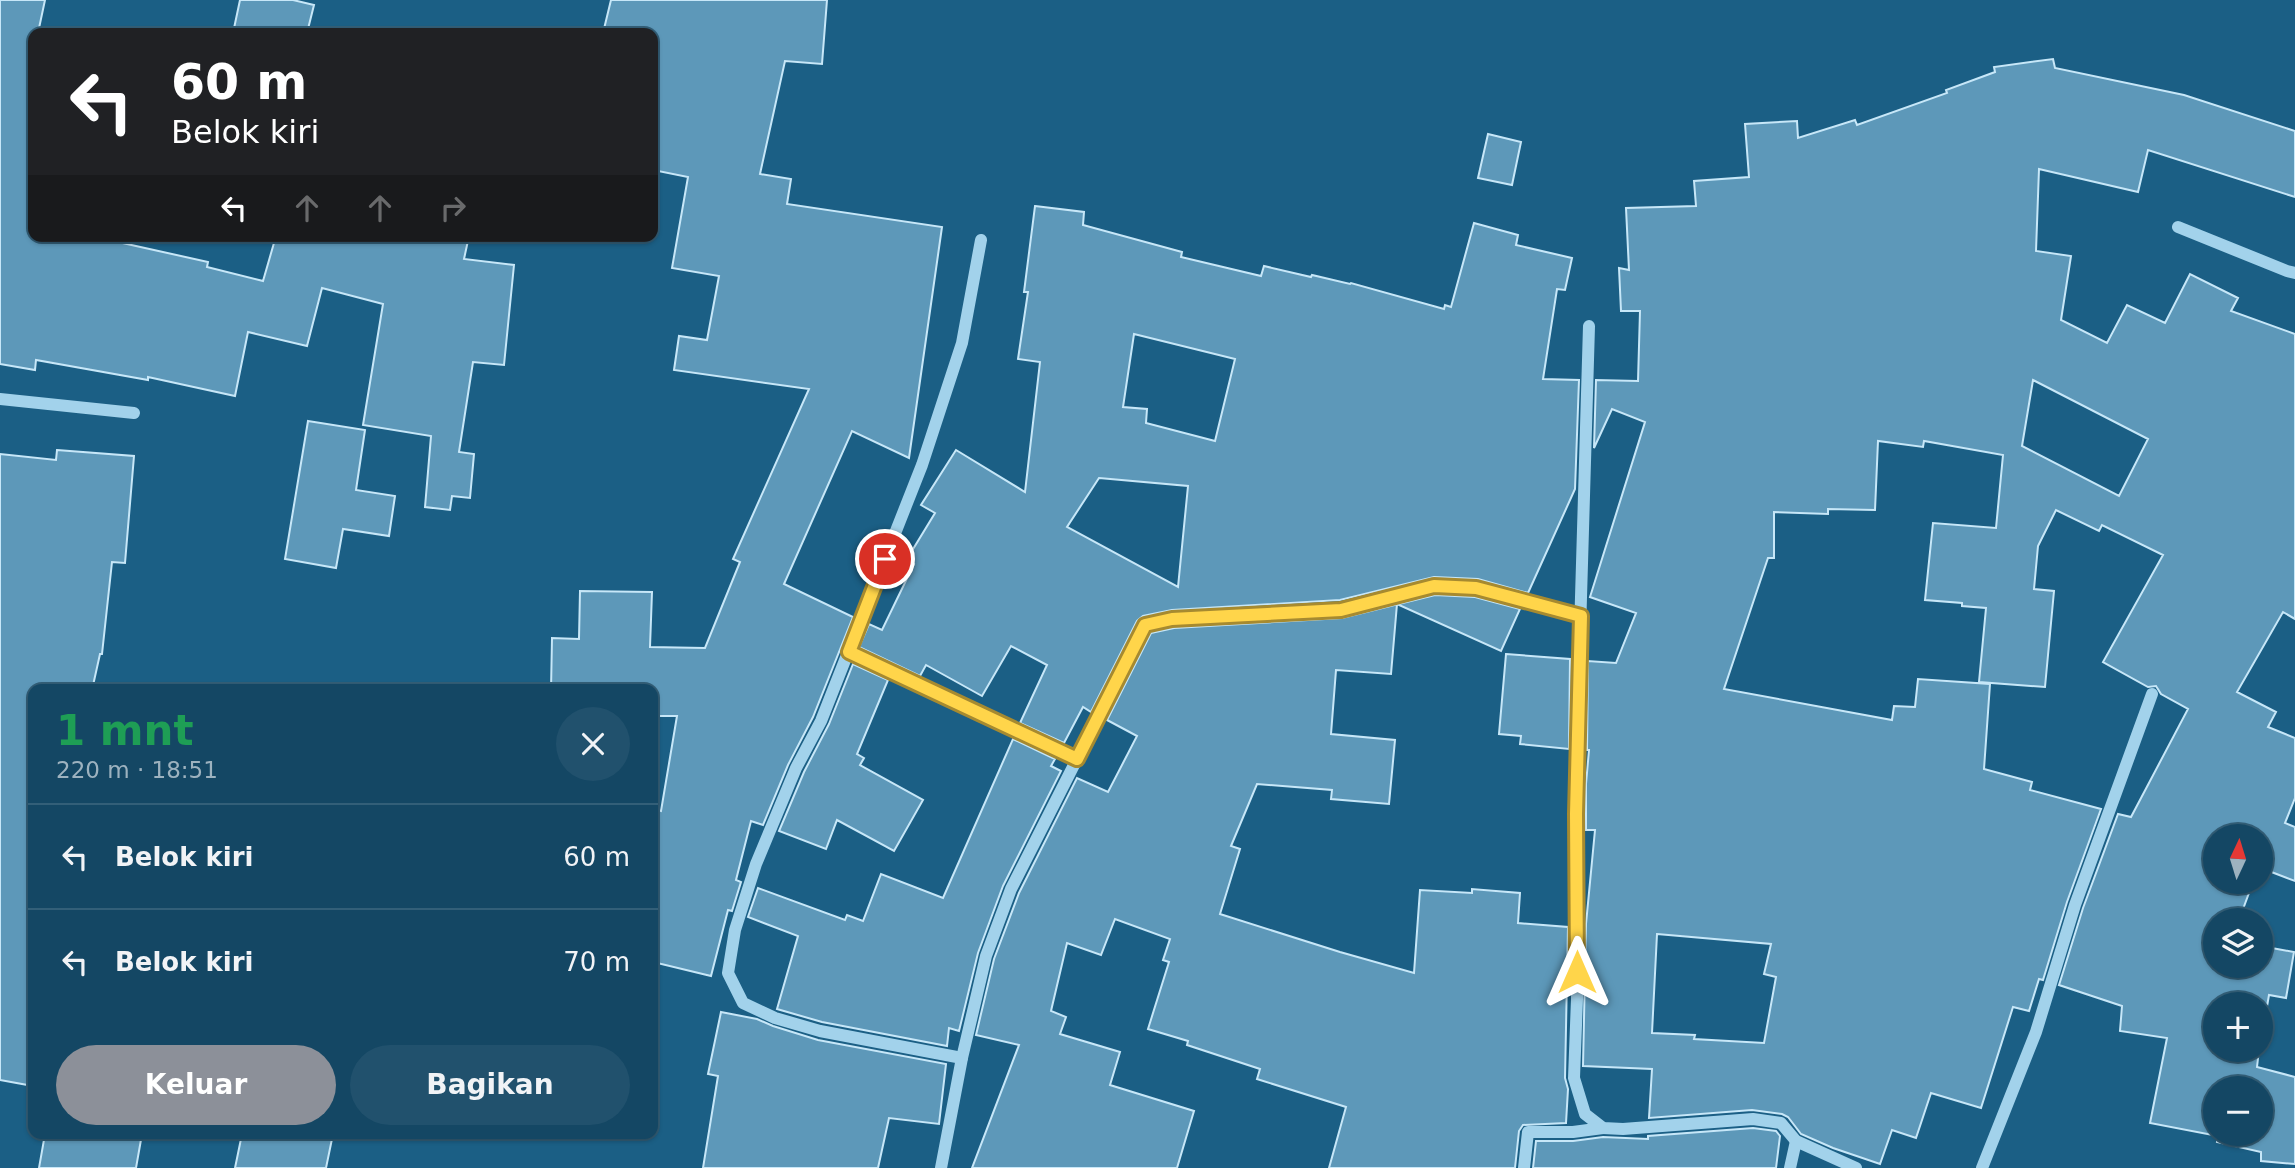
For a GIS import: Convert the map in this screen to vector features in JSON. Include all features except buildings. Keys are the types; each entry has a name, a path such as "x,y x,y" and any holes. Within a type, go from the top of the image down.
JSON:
{"street":[{"path":"2178,227 2295,272"},
{"path":"962,1058 820,1031 775,1018 743,1003 728,973 735,930 756,864 796,768 821,721 922,465 962,344 981,240"},
{"path":"1589,326 1581,616 1574,1078 1585,1114 1603,1128"},
{"path":"0,399 134,412"},
{"path":"941,1168 962,1058 986,956 1011,889 1145,625 1172,619 1341,610 1434,586 1476,588 1581,616"},
{"path":"849,652 1077,759"},
{"path":"1982,1168 2036,1032 2075,905 2152,694"},
{"path":"1524,1168 1528,1132 1573,1132 1753,1119 1781,1123 1796,1141 1856,1168"},
{"path":"1790,1168 1796,1141"}],"route":[{"path":"885,559 849,652 1077,759 1145,625 1172,619 1341,610 1434,586 1476,588 1581,616 1576,814 1577,972"}]}
